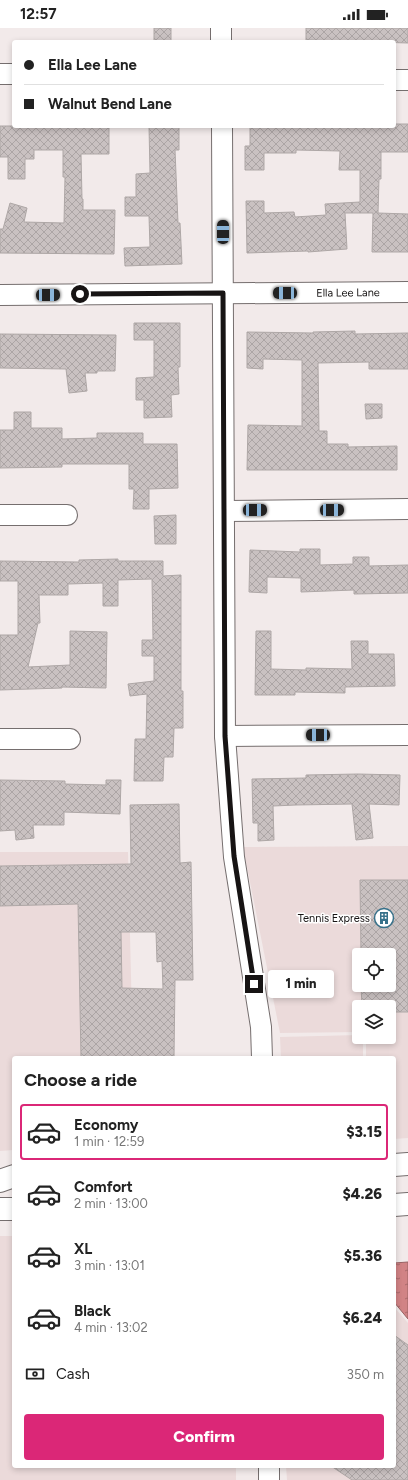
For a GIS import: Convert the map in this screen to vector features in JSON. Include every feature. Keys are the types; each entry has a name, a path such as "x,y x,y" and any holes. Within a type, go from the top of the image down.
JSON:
{"main road":[{"path":"396,1165 408,1164"},
{"path":"0,1168 12,1168"},
{"path":"0,1181 12,1177"},
{"path":"396,1205 408,1204"},
{"path":"0,1209 12,1209"}],"street":[{"path":"221,28 221,40"},
{"path":"0,74 12,74"},
{"path":"396,80 408,80"},
{"path":"222,128 225,736 234,856 260,1027 262,1056"},
{"name":"Ella Lee Lane","path":"0,295 408,292"},
{"path":"224,511 408,508"},
{"path":"0,515 67,515"},
{"path":"225,736 408,735"},
{"path":"0,739 70,739"},
{"path":"269,1468 269,1480"}],"shaded area":[{"path":"408,846 408,1138 396,1139 396,1056 366,1056 366,1044 396,1044 396,1000 352,1000 352,1032 280,1033 243,847"},
{"path":"0,852 128,852 133,1056 12,1056 12,1150 0,1151"},
{"path":"352,1035 352,1044 363,1044 363,1056 281,1056 280,1037"},
{"path":"0,1236 12,1236 12,1468 236,1468 236,1480 0,1480"},
{"path":"396,1309 408,1323 408,1480 287,1480 286,1468 396,1468"}],"water":[{"path":"408,1262 408,1319 396,1304 396,1263"}],"building":[{"path":"154,28 171,28 171,40 154,40"},
{"path":"306,28 408,28 408,43 396,43 396,40 306,40"},
{"path":"396,124 408,124 408,152 381,152 381,179 379,179 378,213 408,214 408,252 372,252 373,213 345,213 347,249 308,252 247,253 246,201 264,201 264,213 294,212 295,217 326,215 325,204 360,202 360,170 339,170 340,151 296,150 296,153 264,153 264,170 245,170 245,146 250,146 250,128 396,128"},
{"path":"0,126 12,126 12,128 109,128 109,154 81,154 82,199 83,210 115,210 114,254 0,253 0,229 3,229 10,203 27,208 24,222 64,223 65,177 63,177 63,150 34,150 34,159 25,159 25,179 8,179 8,157 0,157"},
{"path":"149,128 179,128 179,150 175,150 178,223 180,223 182,264 125,266 124,248 150,247 149,216 125,216 125,197 136,197 136,174 150,173"},
{"path":"134,323 180,323 180,367 178,367 179,394 171,395 172,417 144,418 144,400 136,400 136,378 154,377 154,340 134,340"},
{"path":"355,331 355,334 408,333 408,369 369,369 369,362 318,363 319,431 327,431 327,444 348,444 348,447 397,446 397,470 247,470 248,425 302,426 302,360 263,359 263,369 247,368 247,332 313,333"},
{"path":"0,334 116,335 115,371 85,373 87,391 69,393 66,369 0,368"},
{"path":"365,404 382,404 382,418 366,419"},
{"path":"14,412 31,412 31,428 62,428 62,439 97,438 97,433 143,433 143,444 177,444 178,488 149,489 149,509 133,509 134,489 129,489 129,464 62,464 62,467 0,468 0,430 14,430"},
{"path":"176,515 176,544 155,544 154,516"},
{"path":"300,549 320,549 320,565 353,564 353,557 369,557 369,566 408,565 408,593 354,594 354,590 301,592 301,578 267,577 267,593 249,592 250,550 300,552"},
{"path":"118,559 118,561 163,561 163,576 181,575 181,691 183,691 183,728 174,728 173,757 164,757 163,781 134,781 135,739 146,739 147,694 130,696 128,684 154,681 154,656 142,656 142,640 153,640 152,579 118,580 118,606 103,606 103,583 68,584 68,595 39,595 40,623 38,623 28,667 70,665 70,631 107,632 106,688 62,687 0,690 0,635 18,635 18,581 0,581 0,561 79,562 79,560"},
{"path":"256,631 271,631 271,669 352,669 351,641 368,641 368,654 394,654 395,686 345,687 345,693 295,692 295,695 255,695"},
{"path":"306,775 400,775 399,805 369,804 373,838 356,840 352,804 296,805 273,806 274,840 258,841 258,823 253,823 252,779 306,778"},
{"path":"0,780 65,781 65,784 106,785 106,780 121,780 120,814 64,812 64,825 33,825 34,838 16,840 15,830 0,831"},
{"path":"179,804 180,863 191,862 193,980 175,980 174,1056 81,1056 78,904 0,906 0,866 131,864 130,805","holes":["121,932 156,932 157,962 162,961 163,989 122,988"]},
{"name":"Tennis Express","path":"360,880 408,880 408,1012 396,1012 396,1000 362,1000 361,992 396,992 396,948 361,948"},
{"path":"396,1336 408,1345 408,1480 352,1480 334,1468 396,1468"}],"place":[{"name":"Tennis Express","path":"384,918"}],"route":[{"path":"80,294 223,293 225,736 234,856 254,984"}]}
